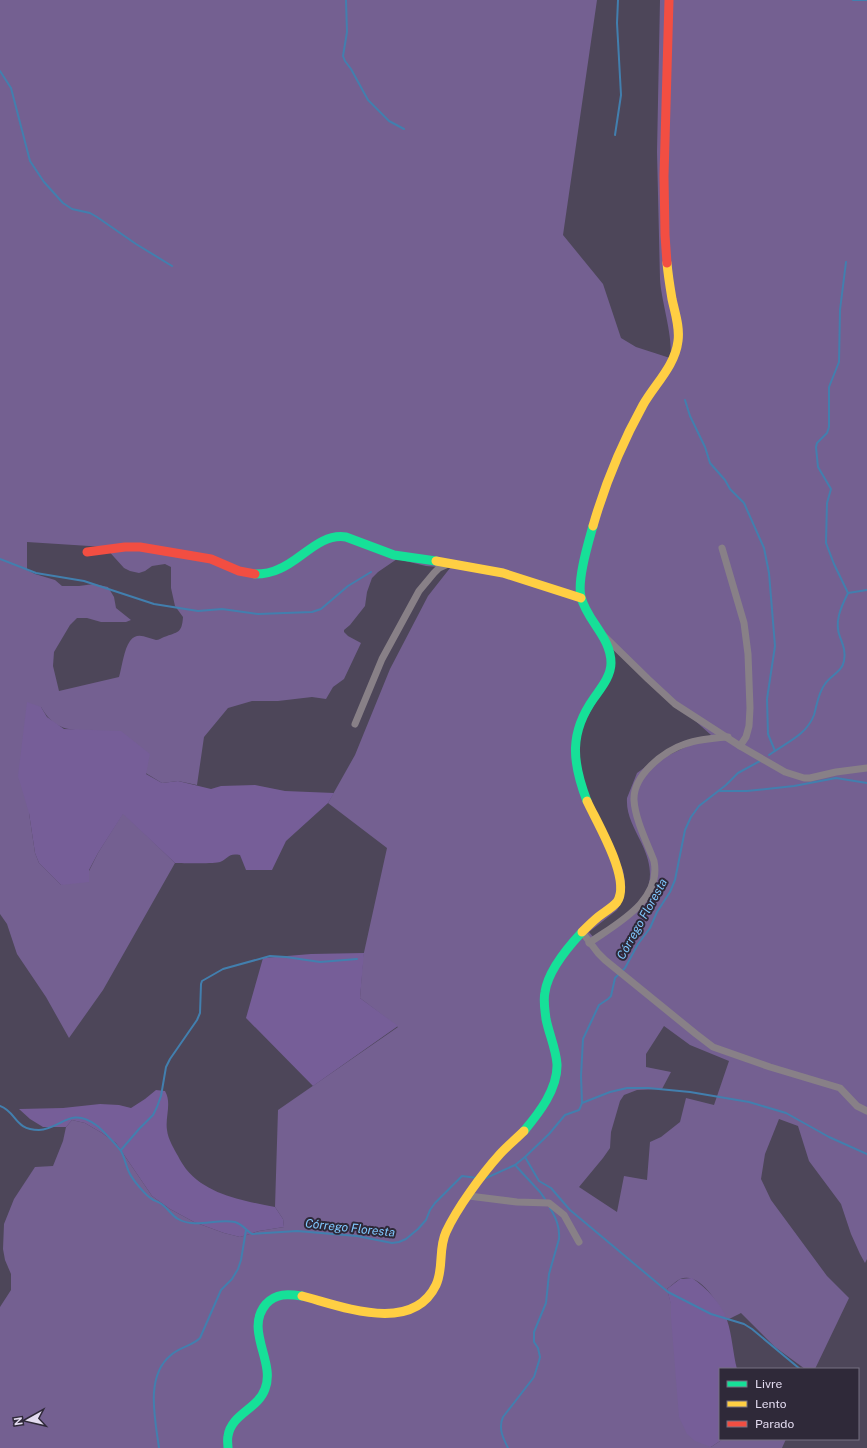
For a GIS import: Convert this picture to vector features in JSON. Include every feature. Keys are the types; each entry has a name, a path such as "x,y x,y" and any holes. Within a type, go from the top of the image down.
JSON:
{"main road":[{"path":"228,1448 227,1435 230,1427 237,1418 263,1394 268,1381 267,1370 261,1348 259,1326 261,1315 270,1300 280,1295 290,1294 319,1300 338,1307 373,1313 392,1313 414,1308 429,1296 437,1284 440,1275 442,1240 452,1221 481,1179 502,1152 526,1127 551,1092 557,1073 557,1064 545,1009 544,996 546,987 557,966 575,939 618,901 620,895 621,885 619,873 607,840 579,780 575,753 578,727 582,715 604,683 611,666 611,658 608,647 587,615 581,598 580,586 593,521 616,458 643,405 667,370 675,355 678,342 679,333 669,284 665,234 668,0"},
{"path":"87,552 125,547 140,547 195,556 211,560 239,571 252,574 263,574 280,569 325,540 339,536 346,537 394,555 504,573 581,598"}],"street":[{"path":"722,548 743,619 748,654 750,708 749,726 746,737 740,746"},
{"path":"355,724 382,659 419,590 439,568 450,563"},
{"path":"597,629 675,704 740,746 785,772 804,778 867,768"},
{"path":"589,943 615,926 630,913 640,903 654,879 654,861 634,805 635,790 643,774 657,759 678,746 712,738 728,737"},
{"path":"582,932 589,943 605,960 713,1047 770,1067 836,1086 845,1092 857,1106 867,1111"},
{"path":"469,1196 517,1202 549,1203 564,1215 579,1242"}],"shaded area":[{"path":"0,0 597,0 563,235 603,284 621,338 636,347 670,358 671,350 669,330 660,279 657,152 660,0 867,0 867,1259 865,1263 851,1234 841,1204 809,1161 798,1126 779,1119 765,1154 761,1179 771,1200 827,1276 849,1298 815,1368 804,1368 775,1347 741,1313 727,1320 708,1291 695,1280 688,1278 680,1279 667,1289 711,1447 722,1440 786,1440 782,1448 0,1448 0,1307 11,1290 11,1274 5,1260 3,1249 4,1224 14,1199 35,1167 53,1166 63,1141 66,1127 72,1120 85,1123 116,1143 152,1196 170,1209 194,1222 240,1237 259,1231 284,1227 283,1219 275,1207 278,1110 398,1027 360,998 363,957 387,848 328,803 355,755 390,669 428,596 450,568 426,566 397,559 378,572 372,578 367,592 365,606 350,625 344,630 348,636 361,643 344,679 333,687 326,699 312,697 278,701 252,701 228,708 204,737 197,785 178,781 162,783 75,730 59,726 48,717 41,707 29,813 35,853 39,863 61,885 89,871 98,853 123,813 175,863 103,990 69,1038 46,997 17,954 7,924 0,914","holes":["27,542 105,547 124,568 130,571 139,573 152,566 165,564 171,567 171,588 175,606 183,617 182,626 176,633 157,640 142,636 136,636 133,638 126,649 119,677 59,691 53,666 54,652 70,625 77,618 87,618 101,622 126,622 131,620 116,608 114,597 108,587 94,584 62,586 55,580 27,570","612,646 711,735 648,765 637,773 627,798 627,804 631,821 648,860 650,875 648,888 642,899 632,909 621,919 594,938 589,932 617,910 624,898 625,882 623,870 583,791 576,737 610,677","664,1026 690,1045 729,1061 714,1105 686,1098 680,1122 661,1137 650,1142 647,1180 624,1176 617,1212 579,1187 610,1148 611,1132 620,1101 624,1095 637,1090 662,1089 671,1072 646,1067 646,1054"]},
{"path":"27,702 41,707 47,717 64,729 121,731 150,754 146,774 162,783 178,781 211,789 221,786 255,785 285,791 334,793 328,803 286,841 272,870 246,870 240,855 231,855 217,863 175,863 123,814 89,870 89,882 61,885 39,863 35,853 29,813 18,776"},
{"path":"364,953 360,998 398,1026 313,1086 246,1018 263,958 311,954"},
{"path":"156,1090 165,1091 167,1096 168,1133 173,1147 186,1169 204,1185 215,1191 227,1196 275,1207 283,1219 284,1227 259,1231 240,1237 194,1222 170,1209 152,1196 116,1143 102,1133 85,1123 72,1120 66,1127 43,1127 30,1119 19,1109 63,1108 100,1104 119,1105 131,1108"},
{"path":"692,1278 713,1296 727,1320 730,1331 737,1368 719,1368 719,1440 722,1440 711,1447 695,1441 687,1434 679,1417 671,1305 667,1289 680,1279"}],"waterway":[{"path":"346,0 347,32 343,56 345,61 368,100 389,121 404,129"},
{"path":"615,135 621,95 617,23 618,0"},
{"path":"853,0 867,0"},
{"path":"0,71 11,88 30,161 44,182 63,203 72,209 90,213 172,266"},
{"path":"846,262 840,310 839,362 829,387 829,427 827,433 817,443 816,447 818,467 831,489 827,503 826,543 848,593"},
{"path":"685,400 690,416 705,447 710,463 725,480 730,489 744,503 764,548 769,573 775,646 767,699 768,734 775,751"},
{"path":"0,559 36,573 84,581 154,604 198,611 222,609 258,614 312,612 321,609 348,586 371,572"},
{"path":"848,593 867,590"},
{"path":"769,755 800,734 806,728 814,715 819,695 827,681 839,671 843,665 845,658 838,631 838,620 848,593"},
{"name":"Córrego Floresta","path":"486,1178 515,1165 549,1134 565,1115 579,1110 582,1103 581,1076 583,1039 599,1005 611,996 615,978 625,968 670,892 675,880 685,830 691,817 699,806 726,785 738,773 760,761"},
{"name":"Córrego Floresta","path":"720,791 747,791 794,786 836,778 867,783"},
{"path":"121,1150 153,1115 157,1107 161,1096 166,1067 200,1013 202,981 223,969 270,956 320,962 357,959"},
{"path":"582,1103 610,1092 627,1088 648,1088 690,1092 749,1102 786,1113 829,1137 867,1154"},
{"name":"Córrego Floresta","path":"0,1106 10,1112 20,1124 31,1129 47,1129 72,1118 87,1120 98,1127 121,1151 130,1174 143,1191 153,1200 159,1202 178,1219 192,1223 221,1221 235,1222 252,1234 297,1231 357,1236 392,1243 399,1242 406,1239 418,1229 426,1220 435,1203 462,1176 477,1178"},
{"path":"525,1157 539,1181 551,1188 570,1210 668,1292 711,1314 744,1324 799,1368"},
{"path":"515,1165 545,1199"},
{"path":"508,1448 501,1429 503,1417 534,1377 540,1357 538,1348 534,1342 534,1332 546,1303 549,1274 559,1239 557,1223 550,1208"},
{"path":"159,1448 154,1411 155,1386 158,1374 163,1364 171,1355 200,1338 221,1290 232,1279 238,1269 246,1230"}],"traffic: fast":[{"path":"587,801 578,773 576,760 577,736 580,723 611,668 610,654 607,645 584,606 580,590 580,581 593,526"},
{"path":"255,574 267,573 279,569 319,543 336,537 346,537 394,555 436,561"},
{"path":"524,1131 536,1116 551,1091 556,1073 556,1058 547,1025 544,1002 547,984 559,960 582,932"},
{"path":"228,1448 230,1428 239,1417 257,1402 265,1389 267,1368 259,1335 258,1324 260,1314 266,1304 278,1296 302,1296"}],"traffic: slow":[{"path":"593,526 609,479 628,434 643,405 669,367 676,350 678,341 677,320 672,299 667,263"},
{"path":"436,561 503,573 581,598"},
{"path":"582,932 617,902 620,892 620,880 617,866 605,837 587,801"},
{"path":"302,1296 336,1306 375,1313 393,1313 410,1309 425,1300 436,1285 440,1272 441,1252 444,1238 457,1212 493,1162 524,1131"}],"traffic: jam":[{"path":"667,263 664,176 669,0"},
{"path":"87,552 125,547 140,547 211,559 239,571 255,574"}]}
